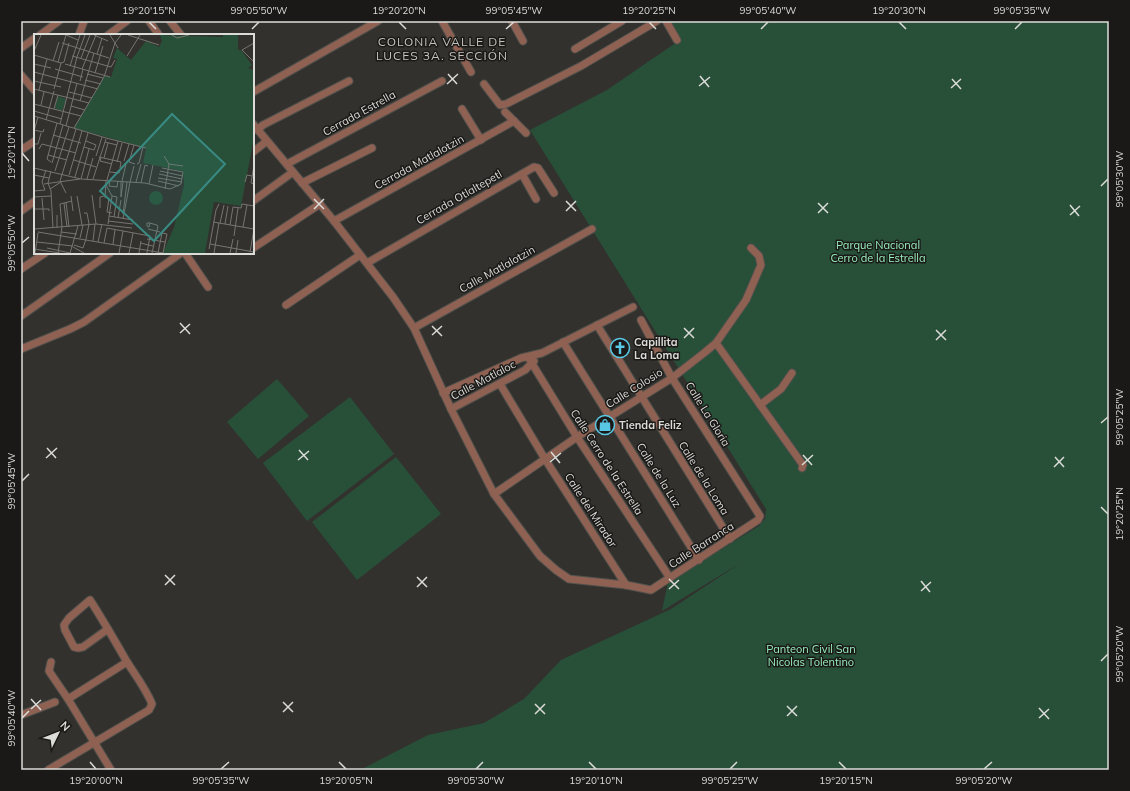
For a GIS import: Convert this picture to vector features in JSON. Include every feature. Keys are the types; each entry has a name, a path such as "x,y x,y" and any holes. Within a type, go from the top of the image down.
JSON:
{"street":[{"path":"41,34 59,21"},
{"path":"79,34 84,21"},
{"path":"109,34 127,21"},
{"path":"149,21 157,34"},
{"path":"170,21 181,34"},
{"path":"254,91 378,21"},
{"path":"442,21 471,72"},
{"path":"512,21 523,41"},
{"path":"575,49 622,21"},
{"path":"484,84 500,105 506,104 581,66 657,21"},
{"path":"666,21 677,40"},
{"path":"21,48 34,39"},
{"path":"21,75 34,90"},
{"path":"349,81 263,125 255,127 334,221 393,297 414,328 451,409 494,494 540,556 569,579 626,585"},
{"name":"Cerrada Estrella","path":"287,164 442,81"},
{"path":"462,109 481,140"},
{"path":"505,112 526,133"},
{"name":"Cerrada Matlalotzin","path":"334,221 514,121"},
{"path":"254,151 267,141"},
{"path":"21,150 34,142"},
{"path":"302,183 372,148"},
{"name":"Cerrada Otlaltepetl","path":"367,263 534,167 538,168 554,193"},
{"path":"254,200 293,172"},
{"path":"522,174 536,199"},
{"path":"21,211 34,202"},
{"path":"254,247 320,204"},
{"name":"Calle Matlalotzin","path":"414,328 592,229"},
{"name":"Calle Colosio","path":"494,494 610,416 672,378 716,343 746,300 762,265 758,256 751,248"},
{"path":"21,269 44,254"},
{"path":"21,316 109,254"},
{"path":"21,349 84,322 180,254"},
{"path":"186,254 208,287"},
{"path":"286,305 360,255"},
{"name":"Calle Matlaloc","path":"451,409 525,370 530,360 542,352 633,307"},
{"name":"Calle La Gloria","path":"641,320 672,378 760,516"},
{"name":"Calle de la Loma","path":"597,325 730,539"},
{"name":"Calle de la Luz","path":"563,342 699,560"},
{"path":"716,343 802,465 802,468"},
{"name":"Calle Matlaloc","path":"444,393 521,358 530,360"},
{"name":"Calle Cerro de la Estrella","path":"530,360 577,438 670,578"},
{"path":"760,405 781,389 792,373"},
{"name":"Calle del Mirador","path":"500,384 545,459 626,585"},
{"name":"Calle Barranca","path":"626,585 652,590 758,520 760,516"},
{"path":"48,770 95,744 149,710 152,704 150,698 127,662 108,629 90,600 69,618 64,625 74,647 78,648 83,647 108,629"},
{"path":"51,662 49,671 68,699 111,770"},
{"path":"68,699 127,662"},
{"path":"21,715 55,702"}],"green space":[{"name":"Parque Nacional Cerro de la Estrella","path":"668,21 1109,21 1109,770 360,770 428,735 484,723 524,699 561,660 671,609 742,562 662,611 668,582 759,526 765,519 766,509 530,130 607,90 680,40"},
{"path":"277,379 309,416 258,459 227,422"},
{"path":"350,397 394,454 307,521 263,463"},
{"path":"396,457 441,514 357,580 312,522"}],"place":[{"name":"Capillita La Loma","path":"620,348"},
{"name":"Tienda Feliz","path":"605,425"}],"district":[{"name":"COLONIA VALLE DE LUCES 3A. SECCIÓN","path":"442,49"}],"park label":[{"name":"Panteon Civil San Nicolas Tolentino","path":"811,655"}]}
